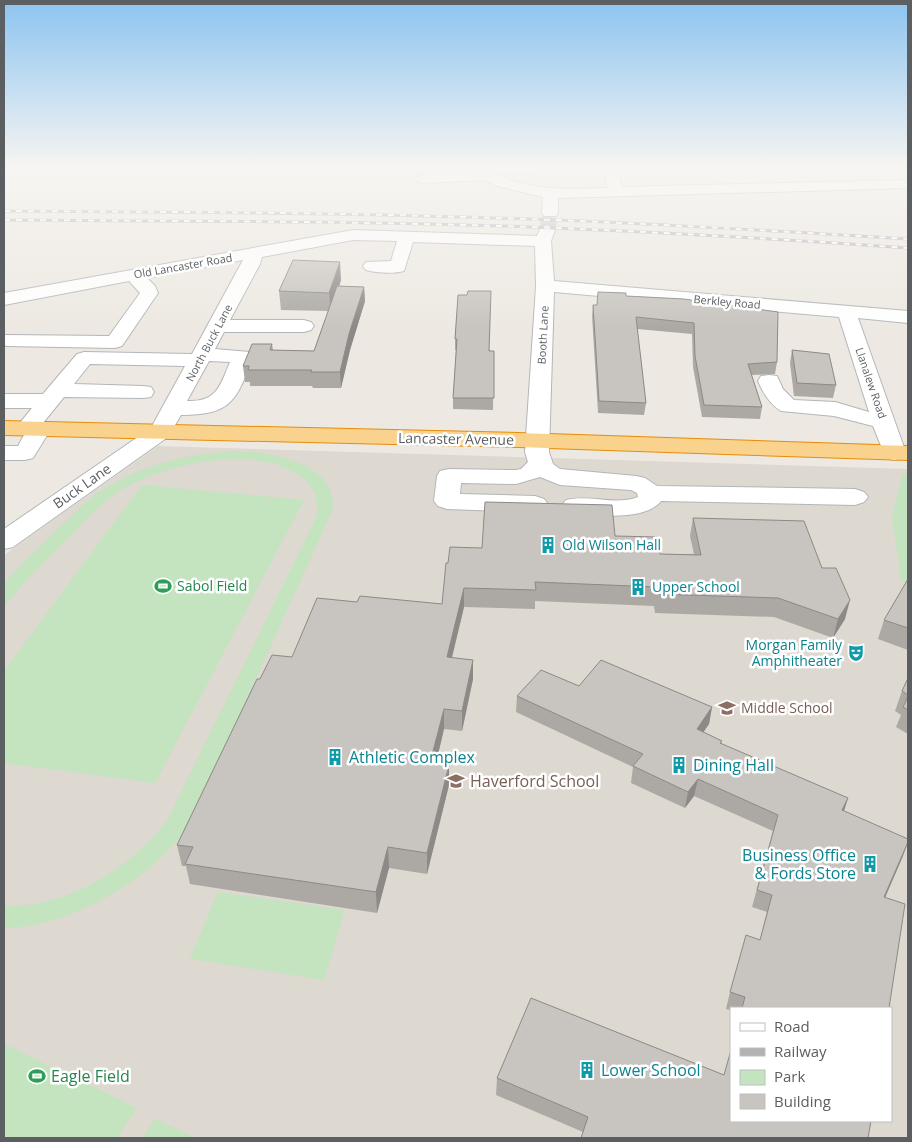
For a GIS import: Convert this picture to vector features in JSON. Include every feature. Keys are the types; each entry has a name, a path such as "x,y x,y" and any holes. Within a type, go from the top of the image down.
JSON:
{"highway":[{"name":"Lancaster Avenue","path":"23,428 160,432 539,453 901,453"}],"street":[{"name":"Booth Lane","path":"539,453 548,221"},
{"name":"Old Lancaster Road","path":"4,299 353,235 406,237 547,229"},
{"path":"372,266 398,267 406,237"},
{"name":"North Buck Lane","path":"160,432 251,264 254,253"},
{"path":"115,342 149,293 149,290 133,275"},
{"name":"Berkley Road","path":"545,286 908,318"},
{"name":"Llanalew Road","path":"847,313 884,420 901,453"},
{"path":"218,326 304,326"},
{"path":"7,340 115,342 203,354"},
{"path":"23,455 23,428 84,358 203,354 243,356 227,395 220,402 204,407 174,408"},
{"path":"769,381 773,391 782,402 789,406 835,409 867,418 884,420"},
{"path":"4,400 53,395 143,392"},
{"name":"Buck Lane","path":"4,541 160,432"},
{"path":"539,453 529,474 516,477 449,476 446,501 634,507 650,500 650,492"},
{"path":"539,453 552,476 636,483 650,492 855,497"}],"shaded area":[{"name":"Haverford School","path":"158,446 908,469 908,1138 4,1138 4,555"}],"green space":[{"path":"236,451 283,457 313,470 324,480 331,493 333,509 193,817 181,836 160,859 120,889 98,902 75,913 51,921 4,928 4,906 28,905 51,900 74,893 95,883 134,856 167,821 316,518 317,502 312,489 303,478 290,470 270,463 248,459 223,459 174,468 130,485 106,500 36,570 4,608 4,583 85,503 116,482 149,467 166,462 201,454"},
{"path":"903,474 908,474 908,583 901,580 892,516"},
{"name":"Sabol Field","path":"142,485 304,500 155,783 4,763 4,671"},
{"path":"218,892 345,910 324,980 190,959"},
{"name":"Eagle Field","path":"4,1044 137,1108 117,1138 4,1138"},
{"path":"155,1119 196,1138 142,1138"}],"building":[{"path":"293,260 340,262 329,293 279,291"},
{"path":"337,286 364,287 349,334 340,372 248,370 249,366 243,366 252,344 272,344 270,350 314,351"},
{"path":"468,291 491,291 489,351 494,351 494,398 453,398 458,295 467,295"},
{"path":"598,292 626,293 626,296 684,299 778,312 777,362 748,364 762,407 704,405 695,356 694,323 636,317 646,403 599,401 593,305 597,305"},
{"path":"792,350 829,354 836,385 797,383"},
{"path":"485,502 612,505 615,536 657,537 660,554 701,555 693,518 804,521 822,568 836,568 850,600 838,619 778,598 658,594 656,587 535,582 536,590 464,588 447,657 473,660 462,711 444,709 430,763 449,765 427,853 388,847 376,892 185,864 193,847 177,845 257,679 260,679 272,655 292,657 317,598 357,602 360,596 442,604 446,563 448,563 450,547 482,548"},
{"path":"908,579 908,628 884,620"},
{"path":"601,660 712,707 697,729 722,741 720,743 848,798 842,810 908,839 884,897 905,904 889,1007 742,1007 745,997 730,992 746,935 760,940 772,895 757,890 778,815 698,779 688,792 633,766 643,754 517,696 541,670 579,686"},
{"path":"908,678 908,695 902,691"},
{"path":"908,697 908,710 903,707"},
{"name":"Lower School","path":"531,998 724,1075 730,1054 730,1122 871,1122 868,1138 581,1138 588,1117 497,1078"}],"tunnel":[{"path":"547,230 549,221"}],"railway":[{"path":"241,221 531,227 720,236 908,248"},
{"path":"574,221 908,239"}],"place":[{"name":"Old Wilson Hall","path":"548,545"},
{"name":"Sabol Field","path":"163,586"},
{"name":"Upper School","path":"638,587"},
{"name":"Morgan Family Amphitheater","path":"856,653"},
{"name":"Middle School","path":"727,708"},
{"name":"Athletic Complex","path":"335,757"},
{"name":"Dining Hall","path":"679,765"},
{"name":"Haverford School","path":"456,781"},
{"name":"Business Office & Fords Store","path":"870,864"},
{"name":"Lower School","path":"587,1070"},
{"name":"Eagle Field","path":"37,1076"}]}
